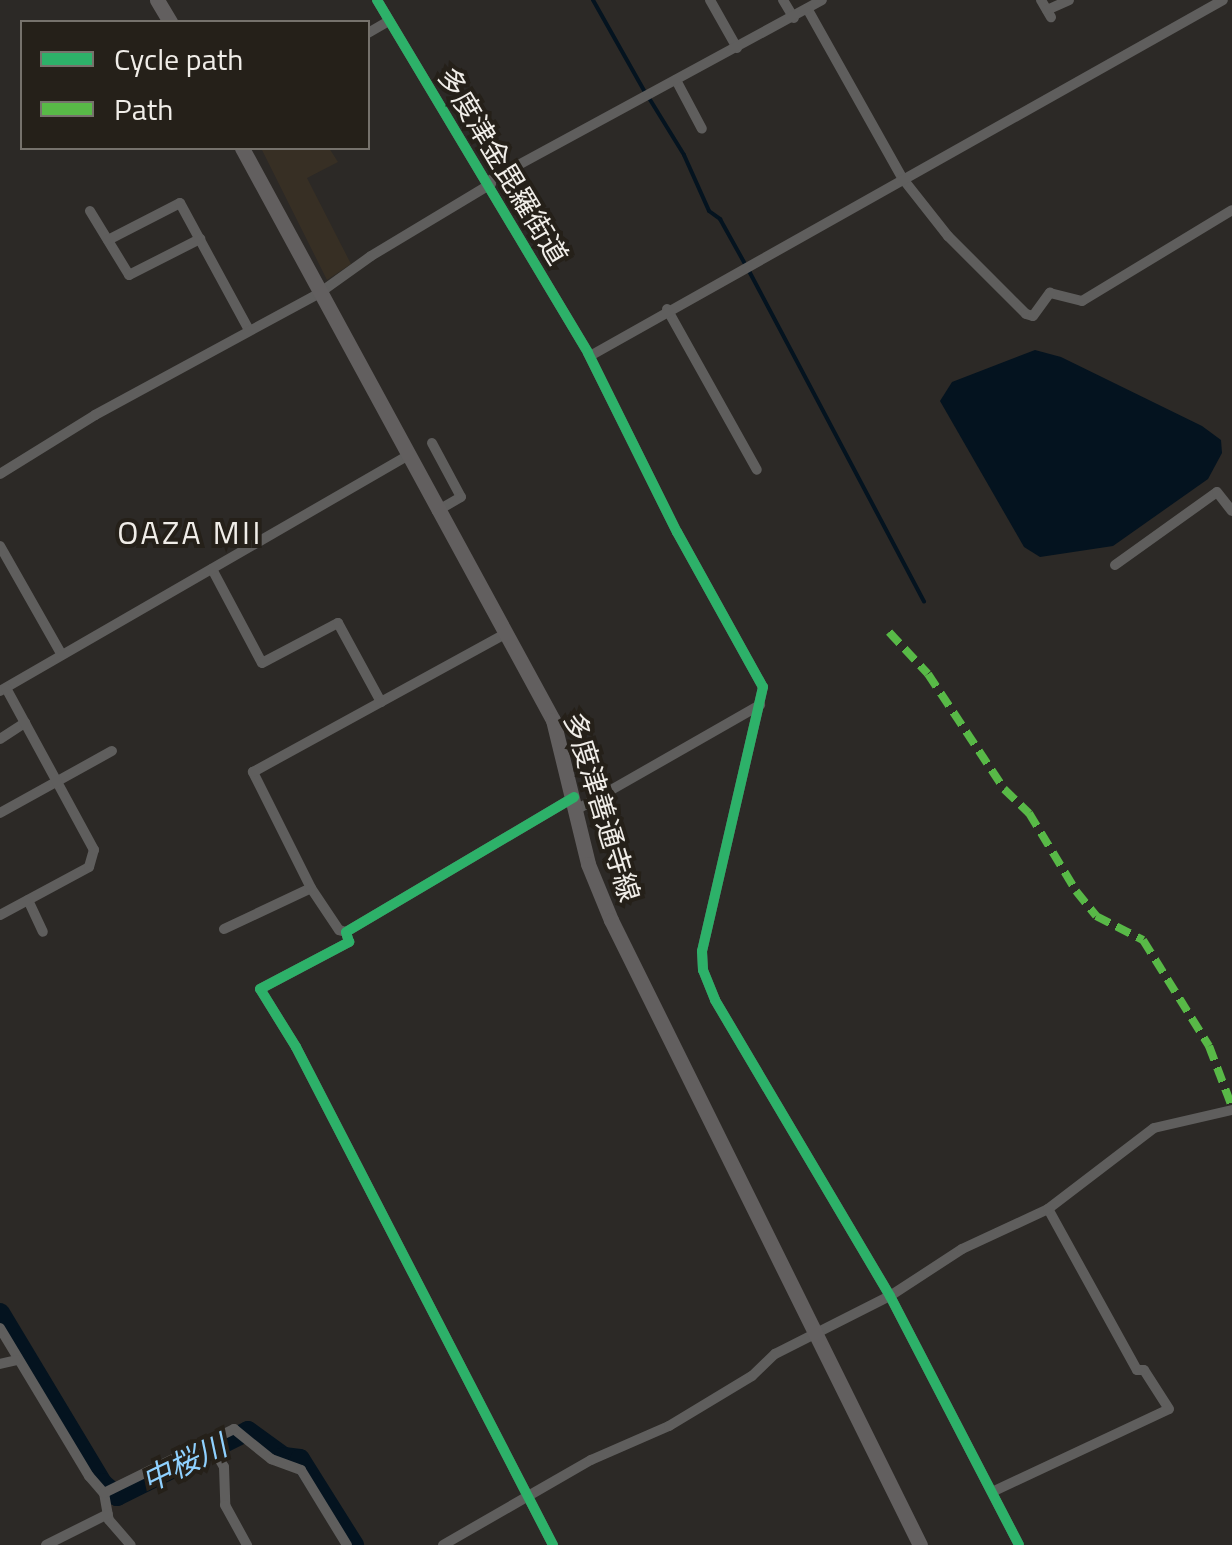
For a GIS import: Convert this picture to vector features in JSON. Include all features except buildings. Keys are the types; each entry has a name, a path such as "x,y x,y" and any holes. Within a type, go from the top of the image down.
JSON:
{"main road":[{"name":"多度津善通寺線","path":"243,150 406,458 552,720 588,864 606,908 920,1545"}],"street":[{"name":"多度津金毘羅街道","path":"377,0 590,356 677,532 764,686 760,705"},
{"path":"710,0 737,48"},
{"path":"783,0 794,18"},
{"path":"0,474 318,294 489,183 822,0"},
{"path":"1047,9 1069,0"},
{"path":"590,356 666,309 1223,0"},
{"path":"808,10 904,180 948,236 1032,316 1050,293 1082,301 1232,210"},
{"path":"370,32 389,20"},
{"path":"676,80 702,129"},
{"path":"108,240 180,203 250,330"},
{"path":"90,211 128,274 200,239"},
{"path":"666,309 756,470"},
{"path":"432,444 461,497 436,511"},
{"path":"0,915 89,866 94,850 3,689 406,458"},
{"path":"1115,565 1217,492 1232,511"},
{"path":"0,546 62,655"},
{"path":"212,569 262,663 338,622 381,702"},
{"path":"505,634 254,772 311,888 339,930 346,932 760,705"},
{"path":"760,705 702,951 703,970 715,1000 890,1296 1019,1545"},
{"path":"0,739 26,724"},
{"path":"0,813 112,751"},
{"path":"224,929 311,888"},
{"path":"28,900 43,932"},
{"path":"346,932 349,942 260,989 296,1047 553,1545"},
{"path":"442,1545 592,1460 669,1426 815,1332 890,1296 962,1248 1048,1209 1154,1128 1232,1110"},
{"path":"992,1492 1169,1409 1144,1370 1137,1370 1048,1209"},
{"path":"0,1328 16,1360 108,1491 108,1514 130,1545"},
{"path":"0,1364 16,1360"},
{"path":"108,1491 239,1433 271,1458 301,1470 346,1545"},
{"path":"212,1444 224,1467 225,1504 248,1545"},
{"path":"46,1545 108,1514"}],"shaded area":[{"path":"262,150 330,150 338,162 307,178 351,264 327,280"}],"water":[{"path":"1035,350 1061,357 1202,426 1221,440 1222,453 1208,479 1113,546 1040,557 1024,547 940,401 952,382"}],"waterway":[{"path":"593,0 646,94"},
{"path":"649,98 684,155 709,211 720,219 749,271 924,602"},
{"name":"中桜川","path":"0,1313 102,1483 117,1496 248,1431 284,1457 300,1459 354,1545"}],"marked path":[{"path":"889,632 928,674 1004,789 1029,813 1076,891 1096,916 1143,940 1209,1046 1232,1107"}],"cycle path":[{"path":"377,0 588,353 677,532 763,687 702,951 703,970 715,1000 890,1296 1019,1545"},
{"path":"553,1545 296,1047 260,989 349,942 346,932 574,797"}],"district":[{"name":"OAZA MII","path":"190,532"}]}
